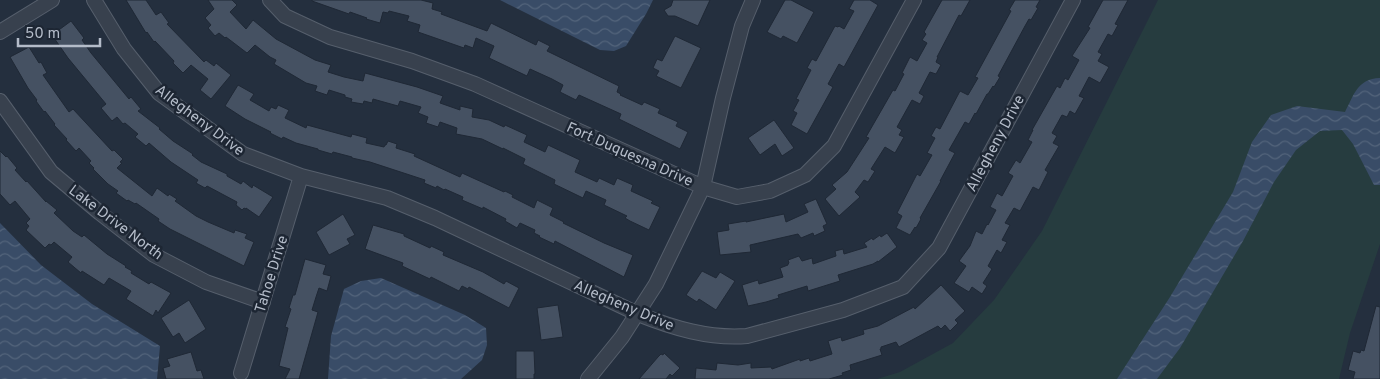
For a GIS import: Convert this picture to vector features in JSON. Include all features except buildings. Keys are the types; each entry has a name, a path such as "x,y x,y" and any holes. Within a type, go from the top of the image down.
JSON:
{"street":[{"path":"0,32 52,0"},
{"name":"Allegheny Drive","path":"94,0 124,50 159,93 243,154 301,176 387,198 435,218 638,314 680,329 702,334 732,337 747,336 842,310 903,287 939,248 1073,0"},
{"name":"Fort Duquesna Drive","path":"270,0 285,16 330,37 412,61 475,84 703,187 737,197 770,191 805,175 834,146 914,0"},
{"path":"588,379 622,337 656,284 703,187 723,98 742,26 753,0"},
{"name":"Lake Drive North","path":"0,101 51,172 154,255 206,282 263,302"},
{"name":"Tahoe Drive","path":"241,373 301,176"}],"green space":[{"path":"1158,0 1380,0 1380,244 1350,333 1339,379 877,379 900,372 953,343 994,300 1042,231"}],"water":[{"path":"500,0 653,0 626,46 614,51 600,50"},
{"path":"1380,78 1380,185 1374,185 1353,144 1342,130 1320,131 1296,150 1274,182 1243,241 1180,348 1157,379 1117,379 1170,297 1233,192 1252,142 1271,115 1297,106 1345,112 1361,85 1366,81"},
{"path":"0,223 41,265 92,304 160,346 157,379 0,379"},
{"path":"381,278 465,315 486,328 487,345 482,360 461,379 328,379 331,336 344,289 361,281"}]}
